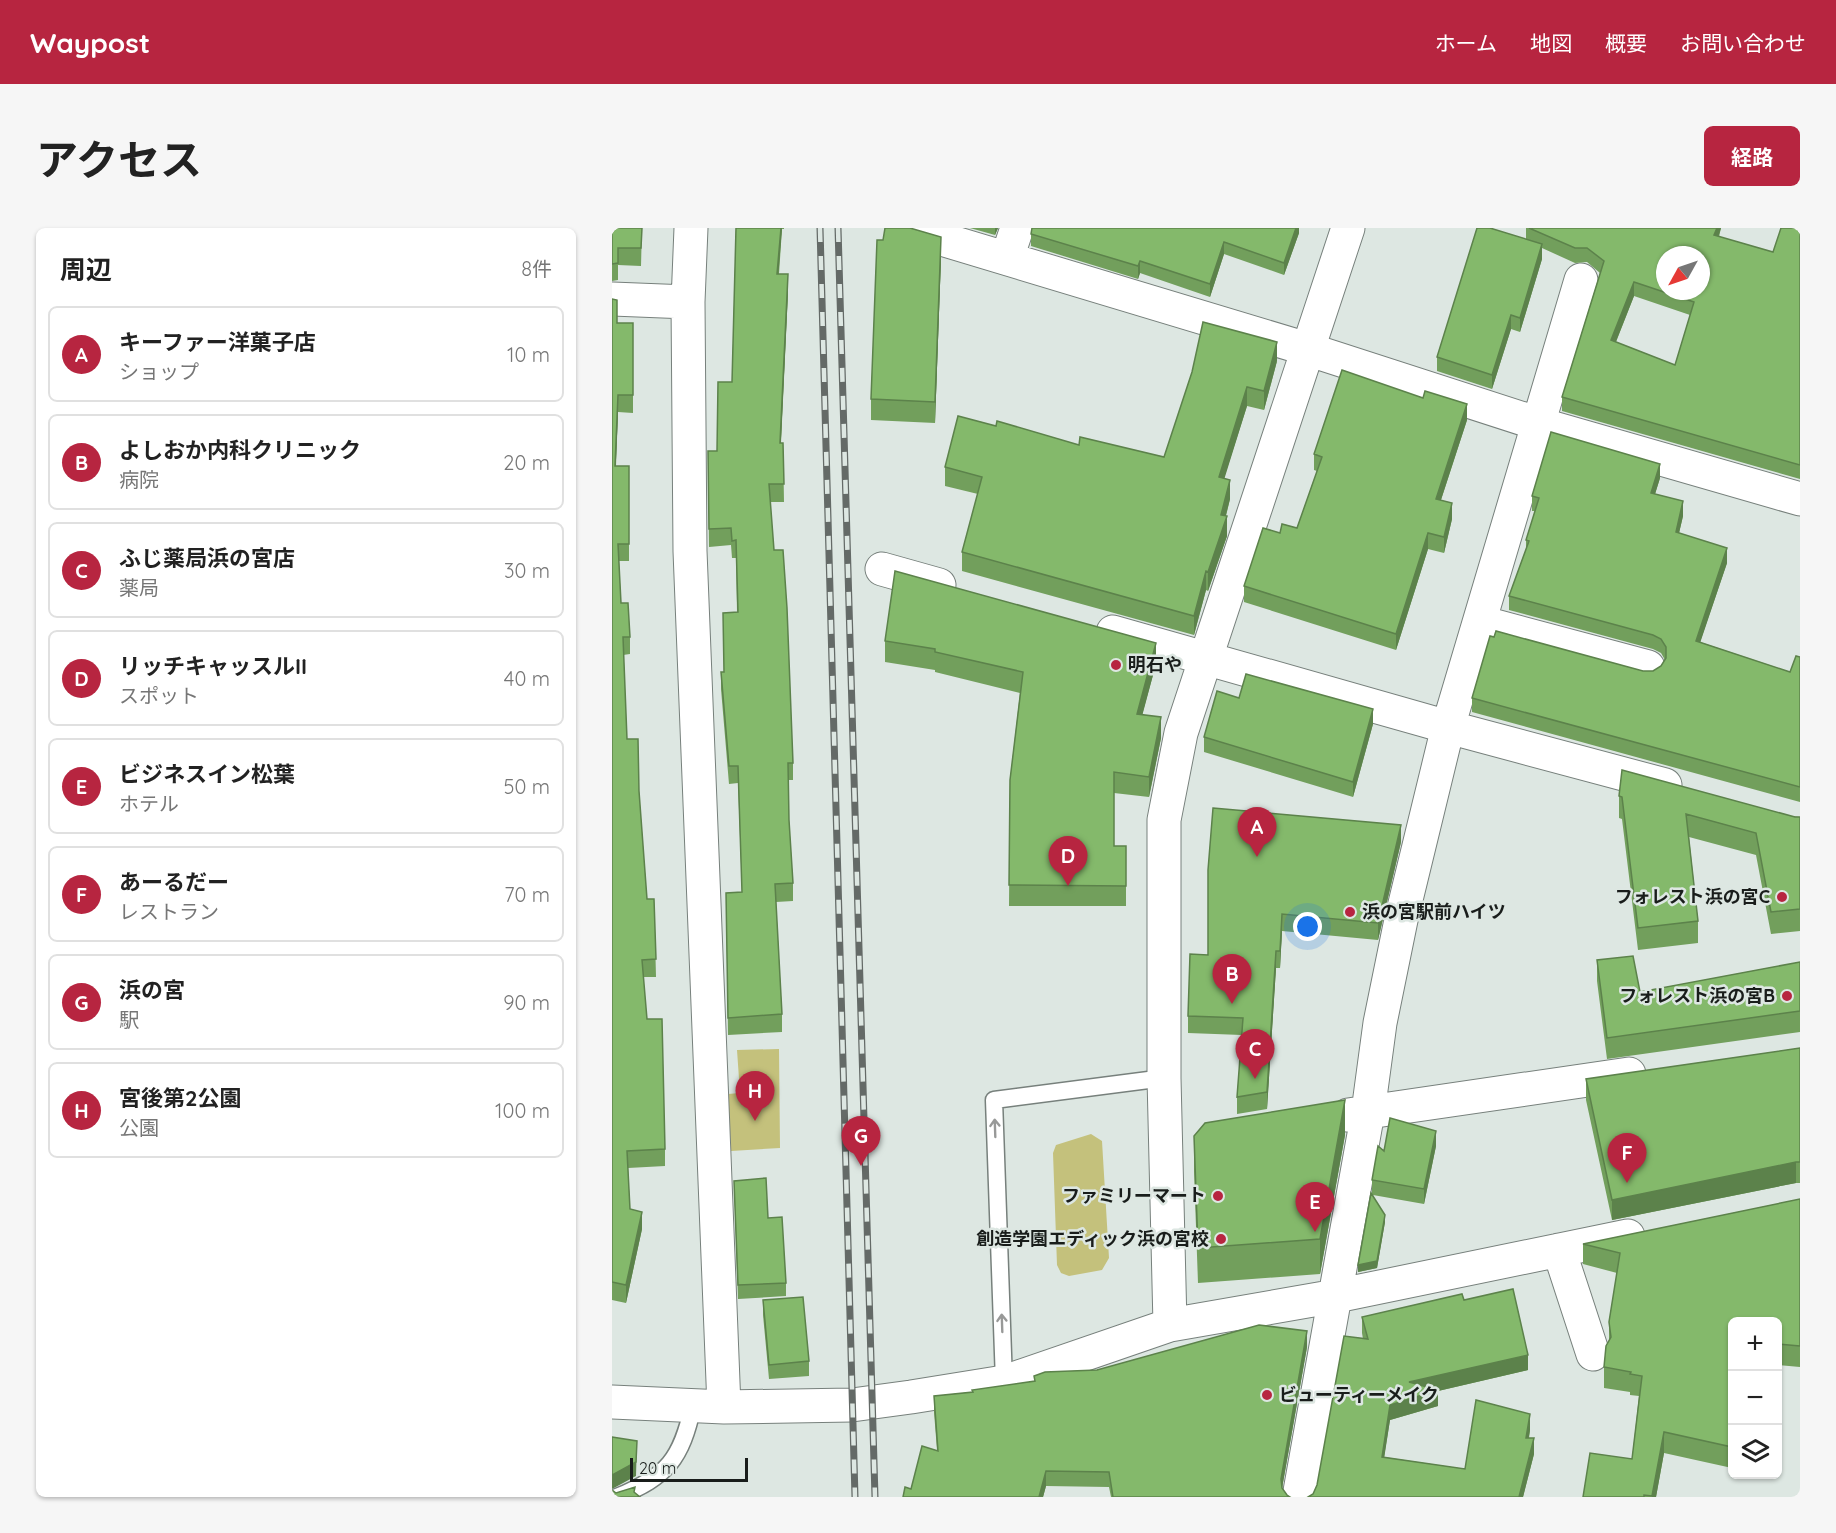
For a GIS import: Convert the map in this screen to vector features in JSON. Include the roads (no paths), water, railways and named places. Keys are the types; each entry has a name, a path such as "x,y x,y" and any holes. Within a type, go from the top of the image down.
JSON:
{"street":[{"path":"691,228 688,302 690,551 708,1407"},
{"path":"905,228 1012,243 1307,349 1536,423 1800,499"},
{"path":"1170,1325 1164,1078 1164,820 1181,733 1348,228"},
{"path":"1299,1497 1368,1112 1380,1023 1401,920 1448,727 1536,423 1581,280"},
{"path":"612,299 688,302"},
{"path":"882,569 963,591"},
{"path":"1480,622 1648,667"},
{"path":"1089,626 1448,727 1698,794"},
{"path":"1323,1119 1660,1070"},
{"path":"1165,1144 1199,1139"},
{"path":"612,1402 708,1407 852,1405 1004,1382 1170,1325 1335,1296 1662,1229"},
{"path":"1559,1250 1593,1354"}],"lane":[{"path":"1004,1382 994,1100 1164,1078"},
{"path":"617,1497 645,1486 664,1471 682,1448 708,1407"}],"railway":[{"path":"820,228 855,1497"},
{"path":"838,228 875,1497"}],"place":[{"name":"明石や","path":"1116,665"},
{"name":"キーファー洋菓子店","path":"1257,857"},
{"name":"リッチキャッスルII","path":"1068,886"},
{"name":"フォレスト浜の宮C","path":"1782,897"},
{"name":"浜の宮駅前ハイツ","path":"1350,912"},
{"name":"フォレスト浜の宮B","path":"1787,996"},
{"name":"よしおか内科クリニック","path":"1232,1004"},
{"name":"ふじ薬局浜の宮店","path":"1255,1079"},
{"name":"宮後第2公園","path":"755,1121"},
{"name":"浜の宮","path":"861,1166"},
{"name":"あーるだー","path":"1627,1183"},
{"name":"ファミリーマート","path":"1218,1196"},
{"name":"ビジネスイン松葉","path":"1315,1232"},
{"name":"創造学園エディック浜の宮校","path":"1221,1239"},
{"name":"ビューティーメイク","path":"1267,1395"}]}
